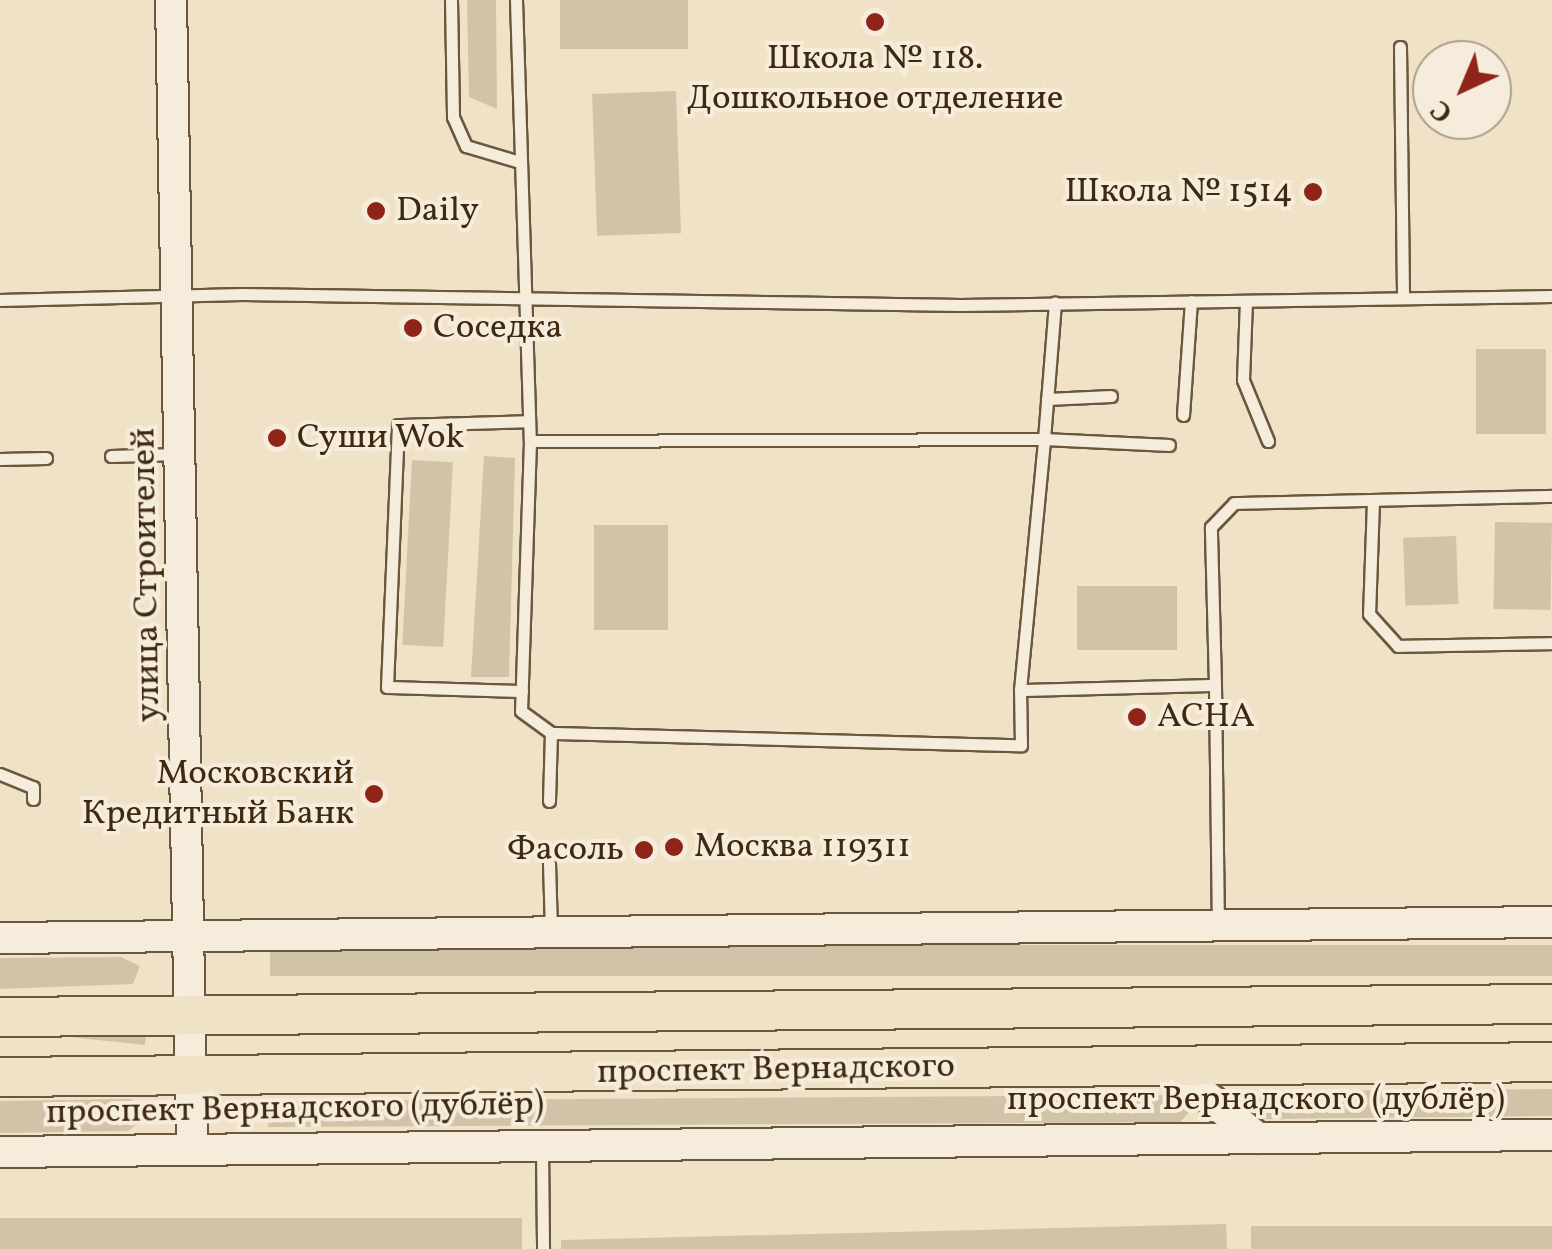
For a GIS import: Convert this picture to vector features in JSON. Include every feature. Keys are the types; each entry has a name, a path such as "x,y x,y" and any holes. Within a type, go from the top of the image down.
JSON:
{"main road":[{"name":"проспект Вернадского","path":"0,1018 1552,1004"},
{"name":"проспект Вернадского","path":"0,1077 1552,1062"}],"street":[{"name":"улица Строителей","path":"172,0 193,935 192,1148"},
{"path":"0,938 1552,922"},
{"path":"1168,1066 1258,1138"},
{"name":"проспект Вернадского (дублёр)","path":"0,1152 542,1142 1552,1135"}],"lane":[{"path":"451,0 453,116 466,146 520,162"},
{"path":"516,0 522,296 530,441 521,711 551,734 1021,746 1020,690 1055,302"},
{"path":"1400,46 1403,298"},
{"path":"0,300 178,294 1055,302 1552,296"},
{"path":"1246,301 1243,380 1268,441"},
{"path":"1184,415 1191,302"},
{"path":"1047,399 1111,396"},
{"path":"522,691 387,687 398,425 529,421"},
{"path":"530,441 1044,440 1169,445"},
{"path":"111,456 182,454"},
{"path":"0,459 46,458"},
{"path":"1218,926 1211,527 1234,502 1552,496"},
{"path":"1372,501 1369,614 1398,646 1552,642"},
{"path":"1020,690 1215,686"},
{"path":"548,800 551,734"},
{"path":"0,774 33,786 33,799"},
{"path":"550,864 550,930"},
{"path":"542,1142 543,1249"}],"shaded area":[{"path":"467,0 496,0 497,109 469,97"},
{"path":"560,0 688,0 688,49 560,49"},
{"path":"676,91 681,233 597,236 592,94"},
{"path":"1476,349 1546,349 1546,434 1476,434"},
{"path":"484,456 515,458 509,677 471,677"},
{"path":"412,460 453,462 443,647 402,645"},
{"path":"1495,522 1552,523 1550,610 1493,609"},
{"path":"594,525 668,525 668,630 594,630"},
{"path":"1456,536 1458,604 1405,606 1403,538"},
{"path":"1077,586 1177,586 1177,650 1077,650"},
{"path":"270,945 1552,945 1552,976 270,976"},
{"path":"121,957 140,966 133,984 0,989 0,958"},
{"path":"1,1020 146,1035 145,1045 0,1030"},
{"path":"1552,1089 1552,1116 1264,1119 1249,1104 1265,1091"},
{"path":"1179,1095 1194,1107 1180,1122 268,1127 269,1101"},
{"path":"0,1101 140,1102 145,1118 128,1131 0,1133"},
{"path":"0,1218 522,1218 522,1249 0,1249"},
{"path":"1226,1224 1227,1249 561,1249 561,1240"},
{"path":"1251,1226 1552,1226 1552,1249 1251,1249"}],"place":[{"name":"Школа № 118. Дошкольное отделение","path":"875,22"},
{"name":"Школа № 1514","path":"1313,192"},
{"name":"Daily","path":"376,211"},
{"name":"Соседка","path":"413,328"},
{"name":"Суши Wok","path":"277,438"},
{"name":"ACHA","path":"1137,717"},
{"name":"Московский Кредитный Банк","path":"374,794"},
{"name":"Москва 119311","path":"674,847"},
{"name":"Фасоль","path":"644,850"}]}
